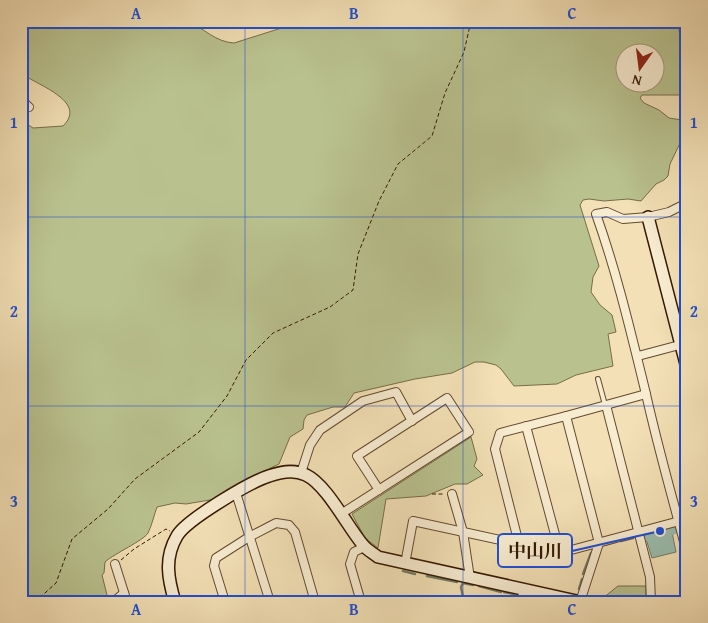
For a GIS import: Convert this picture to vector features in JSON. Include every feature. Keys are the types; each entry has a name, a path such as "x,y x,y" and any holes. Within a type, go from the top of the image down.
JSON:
{"street":[{"path":"21,100 29,107"},
{"path":"687,203 669,212 648,217 623,219 607,212 596,214 611,256 638,356 687,553"},
{"path":"648,217 684,344 687,368"},
{"path":"638,356 684,344"},
{"path":"301,473 310,445 320,430 363,401 396,392 412,421"},
{"path":"518,544 495,449 500,433 646,394"},
{"path":"341,514 379,490 469,432 447,398 357,456 379,490"},
{"path":"605,405 650,577 651,602"},
{"path":"175,602 168,573 169,552 178,534 192,520 247,485 286,471 308,476 321,486 364,546 378,557 580,602 599,543 566,416"},
{"path":"526,426 560,553"},
{"path":"236,493 270,602"},
{"path":"452,494 463,532 470,578"},
{"path":"404,564 413,521 560,553 687,519"},
{"path":"224,602 214,566 216,558 276,522 290,525 295,532 315,602"},
{"path":"361,602 350,564 354,552 364,546"},
{"path":"115,564 126,602"},
{"path":"521,602 524,589"},
{"path":"113,602 124,593"}],"lane":[{"path":"598,379 605,405"}],"path":[{"path":"34,602 56,583 72,539 108,509 135,479 199,432 226,396 246,360 273,333 330,307 353,290 358,254 379,201 398,164 432,136 445,93 464,52 472,21"},
{"path":"687,28 683,36 687,47"},
{"path":"432,494 452,494"},
{"path":"115,564 134,549 166,529 178,534"}],"green space":[{"path":"21,21 189,21 216,38 234,43 291,25 325,21 684,21 679,29 683,65 683,95 642,95 640,98 644,103 659,110 669,118 684,122 683,137 670,164 668,176 656,184 641,201 589,199 583,200 580,205 599,266 593,277 591,292 600,305 612,315 616,332 608,334 613,366 576,375 557,384 514,386 496,365 475,362 452,373 415,379 354,393 345,407 333,407 307,415 304,420 303,429 290,437 279,464 247,479 216,499 186,504 175,503 157,507 148,533 105,562 102,575 108,599 104,602 21,602 21,120 33,128 63,126 69,117 69,109 65,101 57,94 21,73"},
{"path":"471,437 477,459 474,466 483,475 467,484 455,484 426,496 386,499 378,548 365,538 352,514"},
{"path":"618,586 646,586 646,602 619,602 603,598"}],"shaded area":[{"path":"672,532 676,552 652,558 646,539"}],"waterway":[{"path":"648,534 672,528"},
{"path":"621,541 633,538"},
{"path":"604,545 615,542"},
{"path":"583,574 591,553"},
{"path":"403,571 415,574"},
{"path":"427,576 457,582"},
{"path":"579,589 582,579"},
{"path":"464,602 461,587 463,583 473,585"},
{"path":"479,586 501,592"},
{"path":"504,592 514,594"},
{"path":"529,597 541,600"}],"place":[{"name":"中山川","path":"660,531"}]}
